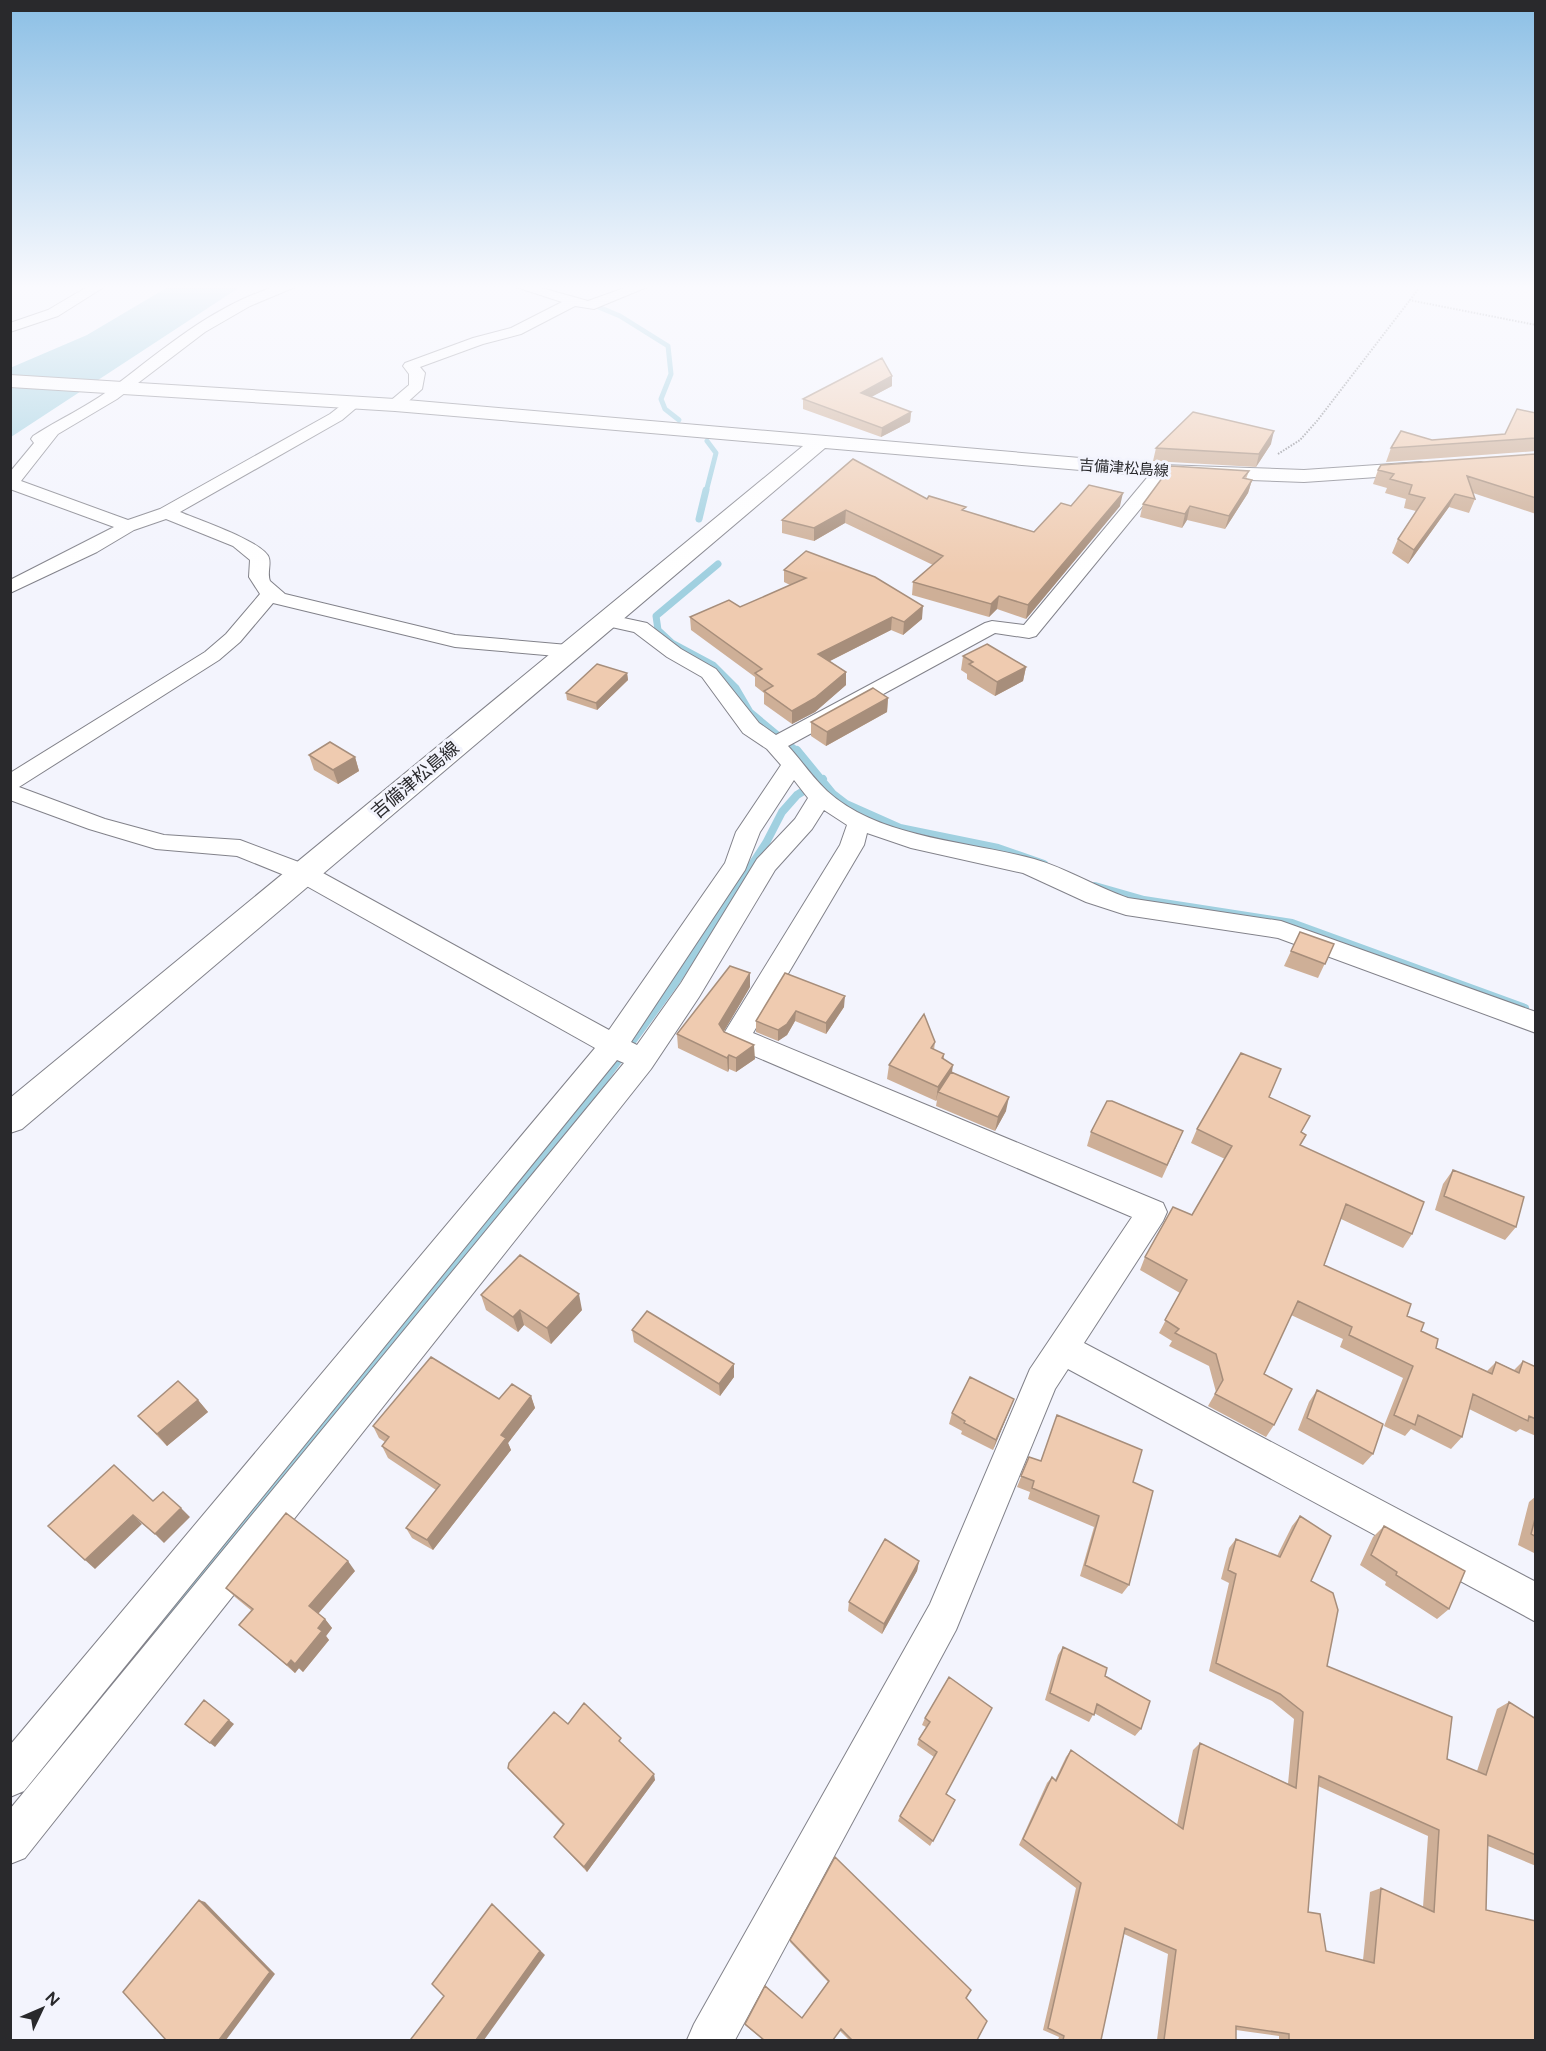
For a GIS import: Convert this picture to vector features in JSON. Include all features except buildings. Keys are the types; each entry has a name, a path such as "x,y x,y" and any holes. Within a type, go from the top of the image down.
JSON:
{"main road":[{"name":"吉備津松島線","path":"35,383 395,405 1162,471 1245,476 1304,476 1442,466"},
{"name":"吉備津松島線","path":"10,1119 820,442"}],"street":[{"path":"10,457 120,383"},
{"path":"395,405 417,386 417,383"},
{"path":"10,587 91,548 128,526 166,513 336,417 354,403"},
{"path":"53,430 11,483 128,526"},
{"path":"10,1843 627,1053 737,864 748,832 797,766 992,627 1029,632 1162,471"},
{"path":"166,513 239,542 260,558 256,572 262,586 270,594 296,603 455,641 568,651"},
{"path":"10,783 212,656 233,638 270,594"},
{"path":"605,620 640,627 665,647 709,673 722,686 751,728 859,822 911,840 1030,866 1095,896 1126,906 1281,930 1536,1023"},
{"path":"10,1777 627,1053 690,990 766,865 804,824 797,766"},
{"path":"10,792 97,824 164,843 240,848 303,873 627,1053"},
{"path":"710,2040 943,1617 1042,1380 1065,1350 1152,1212 736,1037 852,845 859,822"},
{"path":"1065,1350 1536,1603"}],"path":[{"path":"1245,476 1300,440 1345,383"}],"water":[{"path":"10,383 94,383 11,437"}],"waterway":[{"path":"668,383 661,399 665,409 679,420"},
{"path":"706,492 716,453 707,441"},
{"path":"699,519 706,490"},
{"path":"718,564 656,616 658,630 672,643 713,665 736,688 750,712 798,752"},
{"path":"797,750 821,780"},
{"path":"601,1084 675,983 766,843 782,812 797,795 821,780"},
{"path":"821,780 833,794 846,804 900,828 998,848 1044,864"},
{"path":"1095,886 1144,900 1292,923 1525,1008"},
{"path":"255,1509 603,1083"},
{"path":"58,1750 256,1508"}]}
